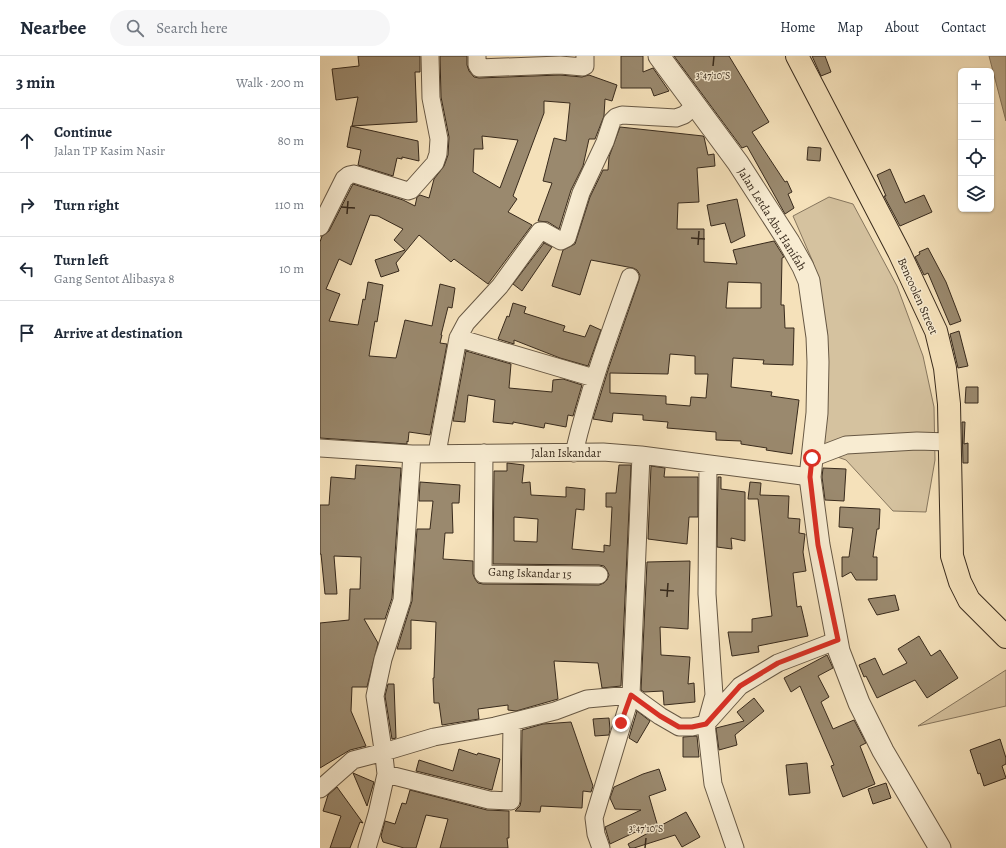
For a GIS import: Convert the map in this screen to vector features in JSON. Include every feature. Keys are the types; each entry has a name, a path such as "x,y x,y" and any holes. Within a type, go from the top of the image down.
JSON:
{"main road":[{"name":"Bencoolen Street","path":"797,56 899,252 936,331 945,368 949,404 952,556 964,591 1006,637"}],"street":[{"path":"321,221 344,179 349,175 354,174 408,192 434,163 438,154 439,139 431,98 430,56"},
{"path":"477,56 477,66 479,68 560,65 583,67 585,66 586,56"},
{"name":"Jalan Letda Abu Hanifah","path":"659,56 738,163 789,242 809,281 817,337 818,362 817,413 811,467 818,545 838,646"},
{"path":"437,453 458,338 466,323 500,286 539,232 544,231 561,241 568,238 581,193 614,119 622,115 676,118 684,115 696,105"},
{"path":"574,453 594,378 630,276"},
{"path":"458,338 594,378"},
{"path":"811,467 846,445 917,441 949,442"},
{"name":"Jalan Iskandar","path":"320,448 412,454 603,452 641,454 708,464 811,467"},
{"name":"Gang Iskandar 15","path":"484,453 484,574 599,575"},
{"path":"367,848 377,814 385,762 375,696 383,659 402,600 412,454"},
{"path":"601,848 596,834 594,818 631,695 641,454"},
{"path":"708,464 707,594 714,694 706,724 713,784 734,848"},
{"path":"385,762 434,737 512,722 555,711 587,699 631,695 660,716 679,727 692,727 706,724 740,686 778,663 838,646 859,703 883,751 940,848"},
{"path":"320,788 352,760 385,762 489,800 511,801 512,722"}],"shaded area":[{"path":"989,56 1006,56 1006,121 994,75 994,68 992,68"},
{"path":"829,197 853,204 897,286 923,356 934,407 935,460 926,512 893,511 846,460 815,449 821,375 827,331 813,262 793,216"},
{"path":"1006,670 1006,706 918,726"}],"building":[{"path":"358,56 420,56 420,72 415,72 417,122 352,126 358,97 336,100 332,69 359,66"},
{"path":"440,56 467,56 469,71 474,77 479,78 560,75 582,77 589,75 617,85 612,101 605,99 604,116 595,139 589,139 583,166 571,190 559,229 548,222 538,221 552,183 543,181 554,138 566,141 570,103 544,101 544,113 513,196 517,199 508,212 532,225 488,284 454,259 451,262 419,235 396,263 399,271 381,277 375,260 405,250 394,240 403,229 378,216 370,215 351,265 339,259 326,289 340,294 329,321 358,325 368,282 383,285 377,322 375,321 369,356 396,358 405,320 432,326 440,284 455,288 452,308 448,307 441,335 440,343 447,344 430,435 409,432 407,444 320,438 320,242 322,236 329,231 353,184 403,200 415,206 417,197 420,195 429,198 434,179 444,166 448,155 449,137 441,97","holes":["482,136 518,140 500,188 473,172 474,149 483,149"]},
{"path":"621,56 643,56 643,72 653,68 669,91 654,96 651,88 621,88"},
{"path":"674,56 729,56 769,122 752,132 785,182 787,181 792,192 788,194 794,208 785,214 747,146 742,148"},
{"path":"812,56 825,56 831,72 821,76"},
{"path":"351,126 418,141 419,161 402,157 402,159 397,158 393,176 358,165 361,150 347,147"},
{"path":"620,127 703,136 708,155 714,154 715,166 697,168 699,202 678,203 677,229 704,229 704,262 737,264 733,250 774,241 784,257 782,258 781,305 784,305 785,328 794,328 793,365 763,364 764,360 733,358 731,387 772,392 771,396 799,400 792,454 741,444 741,441 716,440 716,432 667,428 668,422 643,420 643,415 613,413 612,422 593,419 640,275 637,270 633,268 591,260 580,295 552,286 563,250 575,244 590,197 603,170 608,170 609,157","holes":["728,282 761,283 761,308 726,308","670,354 695,356 695,374 708,374 706,398 691,397 690,406 666,404 666,396 610,393 610,373 668,374"]},
{"path":"808,147 821,148 820,161 807,160"},
{"path":"890,169 905,203 924,195 932,212 900,226 884,196 886,196 877,175"},
{"path":"737,199 745,236 731,243 725,223 711,226 707,205"},
{"path":"544,243 552,247 522,291 513,284"},
{"path":"928,248 946,282 961,321 950,325 928,273 924,275 915,257 920,254 919,252"},
{"path":"513,303 526,307 524,313 565,326 563,331 585,337 590,325 601,330 588,366 560,358 514,340 514,344 498,339 507,316 509,317"},
{"path":"959,331 968,366 958,368 950,334"},
{"path":"466,351 511,364 509,388 552,392 553,380 563,379 582,385 573,416 568,415 566,427 545,423 544,428 513,422 513,424 493,422 495,400 468,395 465,422 453,421"},
{"path":"966,387 978,387 978,403 965,403"},
{"path":"962,422 965,422 964,444 968,443 968,463 963,463"},
{"path":"507,463 524,465 522,483 530,482 531,495 566,497 566,487 585,489 584,510 576,509 572,549 604,552 604,545 610,546 612,507 606,507 606,493 616,493 619,465 631,465 621,686 602,688 598,663 554,661 558,699 516,711 508,710 508,705 478,709 479,719 442,725 439,703 434,703 433,678 436,622 411,620 411,649 397,649 412,601 417,529 430,529 433,501 419,501 420,482 460,485 459,503 452,503 453,533 445,533 443,559 473,561 473,574 478,583 599,585 607,580 609,575 604,566 599,565 493,564 494,471 507,471","holes":["514,517 538,519 537,542 514,541"]},
{"path":"356,465 401,468 392,598 385,619 364,619 378,643 367,687 352,687 351,711 366,746 350,750 320,768 320,623 349,620 350,589 360,589 361,557 334,556 337,594 325,594 320,554 320,505 329,505 331,477 355,479"},
{"path":"651,466 665,468 664,477 698,477 698,517 689,517 687,544 648,539"},
{"path":"823,468 846,469 844,501 825,500 822,477"},
{"path":"718,477 721,477 721,489 745,492 745,541 731,538 732,549 717,547"},
{"path":"750,482 761,483 760,495 789,496 788,518 800,519 799,533 805,534 803,552 806,571 793,573 797,607 801,606 808,636 758,646 759,652 732,656 728,632 752,632 752,619 772,616 758,499 748,499"},
{"path":"840,507 880,509 879,529 877,529 873,557 877,557 877,580 856,580 851,572 842,577 842,557 849,557 853,528 839,527"},
{"path":"690,561 688,629 660,627 661,655 690,657 688,684 694,683 695,702 664,705 663,691 644,692 641,690 647,562"},
{"path":"895,595 899,610 877,615 868,599"},
{"path":"919,636 931,656 940,650 958,678 927,698 915,680 877,698 866,676 864,677 859,665 875,658 883,675 907,663 898,649"},
{"path":"827,655 833,668 818,676 829,697 821,702 833,729 854,720 866,743 860,746 875,784 843,797 831,766 834,765 800,686 791,692 784,678"},
{"path":"388,684 394,684 396,738 392,739 385,696"},
{"path":"754,698 764,711 735,735 737,745 719,750 716,728 744,721 737,712"},
{"path":"637,711 650,721 637,743 629,738"},
{"path":"609,718 609,735 595,736 593,719"},
{"path":"571,722 593,786 591,792 583,791 582,808 541,806 540,812 515,811 520,806 521,801 522,730 543,724"},
{"path":"697,736 699,757 683,757 683,737"},
{"path":"1000,739 1006,758 1006,764 1002,766 1006,778 984,786 980,773 978,774 970,750"},
{"path":"459,749 477,755 478,753 500,759 492,790 416,771 419,760 453,771"},
{"path":"807,763 810,793 789,795 786,765"},
{"path":"659,769 666,790 649,796 658,827 686,812 700,837 682,847 675,835 630,848 628,844 648,833 646,827 610,844 605,827 641,810 615,809 610,798 614,787 643,774"},
{"path":"353,773 374,782 367,806"},
{"path":"886,783 891,798 873,804 868,789"},
{"path":"337,787 363,823 360,822 350,848 330,848 341,816 323,811 328,795"},
{"path":"410,790 487,810 509,811 509,838 507,838 508,848 440,848 448,819 426,815 416,848 404,848 383,842 381,836 385,821 395,824 402,803 406,804"}],"route":[{"path":"621,723 631,695 660,716 679,727 692,727 706,724 740,686 778,663 838,640 818,545 810,477 812,458"}]}
